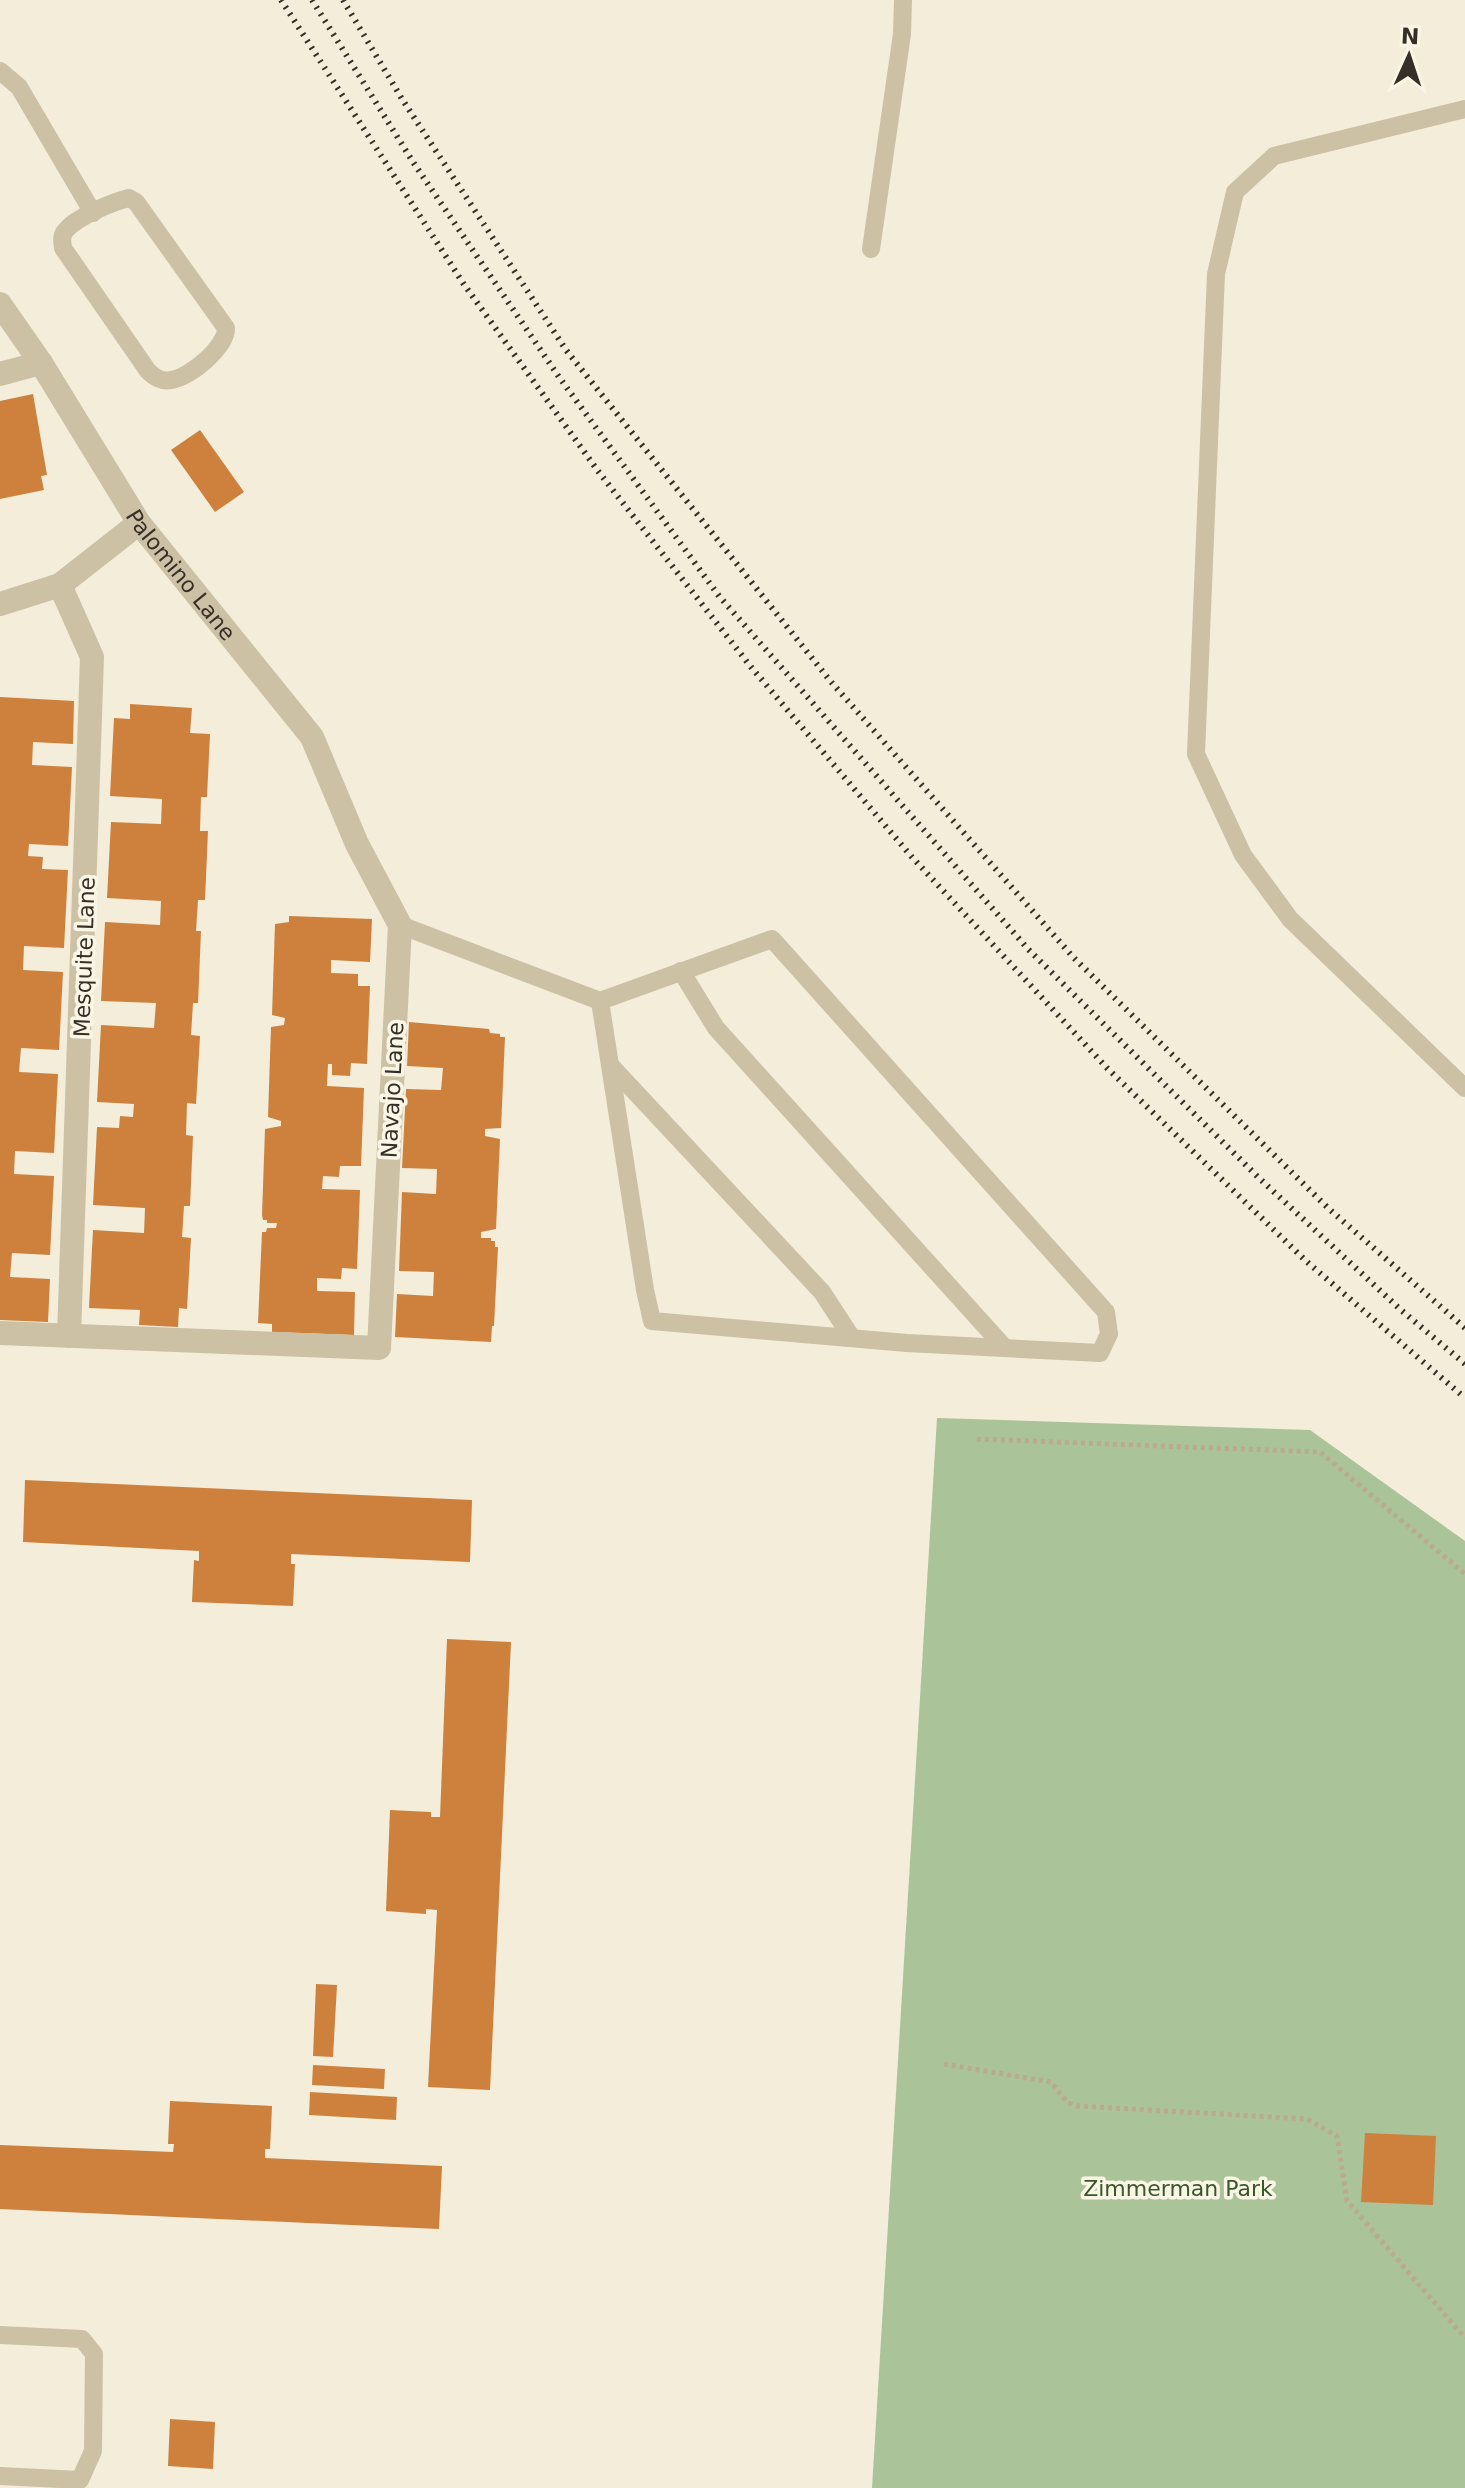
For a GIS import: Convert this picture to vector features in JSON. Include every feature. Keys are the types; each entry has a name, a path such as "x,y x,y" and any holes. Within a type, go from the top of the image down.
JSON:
{"street":[{"name":"Palomino Lane","path":"0,304 41,363 139,523 312,737 357,844 400,925"},
{"path":"0,374 41,363"},
{"path":"0,604 60,585 139,523"},
{"name":"Mesquite Lane","path":"60,585 92,657 69,1336"},
{"name":"Navajo Lane","path":"69,1336 379,1348 400,925"},
{"path":"0,1333 69,1336"}],"lane":[{"path":"871,249 902,34 903,0"},
{"path":"0,71 19,87 93,213"},
{"path":"1465,109 1274,156 1235,192 1216,274 1196,754 1243,855 1290,919 1465,1088"},
{"path":"129,198 136,202 226,328 227,337 218,350 181,377 170,381 155,378 148,371 63,248 62,237 67,228 93,213 129,198"},
{"path":"400,925 600,1001 772,939 1106,1312 1109,1334 1100,1353 852,1338 652,1321 600,1001"},
{"path":"681,971 716,1028 1005,1348"},
{"path":"610,1065 822,1292 852,1338"},
{"path":"0,2335 82,2339 94,2354 93,2451 80,2480 0,2476"}],"path":[{"path":"977,1439 1320,1452 1465,1574"},
{"path":"944,2064 1051,2082 1068,2103 1078,2106 1307,2119 1337,2136 1347,2201 1465,2338"}],"green space":[{"name":"Zimmerman Park","path":"937,1418 1310,1430 1465,1541 1465,2488 872,2488"}],"building":[{"path":"33,394 47,475 41,476 44,490 0,499 0,401"},
{"path":"200,430 244,492 215,512 171,450"},
{"path":"0,697 74,701 73,744 33,742 32,765 72,767 68,846 29,844 28,856 43,857 42,869 68,870 64,948 24,946 23,970 63,972 59,1050 21,1048 19,1072 58,1074 54,1153 15,1151 14,1174 54,1176 50,1255 12,1253 10,1277 50,1279 48,1322 0,1320"},
{"path":"130,704 192,708 190,733 210,734 207,797 201,797 200,831 208,831 205,900 198,900 196,931 201,931 198,1003 193,1003 191,1035 200,1036 196,1104 187,1103 186,1135 193,1136 190,1206 184,1206 182,1237 191,1238 187,1309 179,1308 178,1327 139,1325 140,1310 89,1308 93,1230 144,1233 145,1208 93,1205 97,1127 119,1128 120,1116 133,1117 134,1104 97,1102 101,1025 154,1028 156,1003 101,1001 105,922 160,925 161,901 107,898 111,822 161,824 162,799 110,796 114,718 130,719"},
{"path":"289,916 372,919 370,962 331,960 331,973 358,974 358,986 370,986 367,1064 351,1063 350,1076 332,1075 332,1064 328,1064 327,1086 364,1088 361,1166 340,1166 339,1177 323,1176 322,1189 360,1190 357,1269 342,1268 341,1279 317,1278 317,1291 355,1292 354,1335 272,1332 272,1324 258,1323 262,1232 266,1232 267,1228 276,1228 277,1223 267,1223 262,1215 265,1129 281,1126 281,1121 268,1117 271,1027 284,1025 285,1018 272,1015 275,924 289,922"},
{"path":"409,1022 489,1029 490,1033 505,1037 501,1128 485,1129 485,1136 500,1139 496,1229 481,1232 481,1238 491,1238 498,1247 491,1342 395,1337 397,1294 433,1296 434,1272 399,1271 402,1192 436,1194 437,1169 402,1168 406,1089 441,1090 443,1068 407,1066"},
{"path":"25,1480 472,1500 470,1562 291,1554 291,1564 295,1564 293,1606 192,1602 194,1560 199,1561 199,1551 23,1542"},
{"path":"447,1639 511,1642 490,2090 428,2087 437,1910 426,1909 426,1914 386,1911 390,1810 431,1812 431,1817 440,1817"},
{"path":"316,1984 337,1985 333,2057 313,2056"},
{"path":"313,2065 385,2069 384,2089 312,2085"},
{"path":"310,2092 397,2097 396,2120 309,2115"},
{"path":"170,2101 272,2106 270,2149 265,2149 265,2158 442,2166 439,2229 0,2209 0,2145 173,2152 174,2144 168,2144"},
{"path":"1365,2133 1436,2136 1433,2205 1361,2202"},
{"path":"170,2419 215,2422 213,2469 168,2466"}],"railway":[{"path":"281,0 463,283 598,471 751,667 911,856 1107,1068 1306,1261 1465,1398"},
{"path":"312,0 413,162 559,377 719,596 1028,949 1259,1178 1401,1310 1465,1364"},
{"path":"343,0 402,99 566,350 832,683 1073,957 1328,1208 1465,1328"}]}
